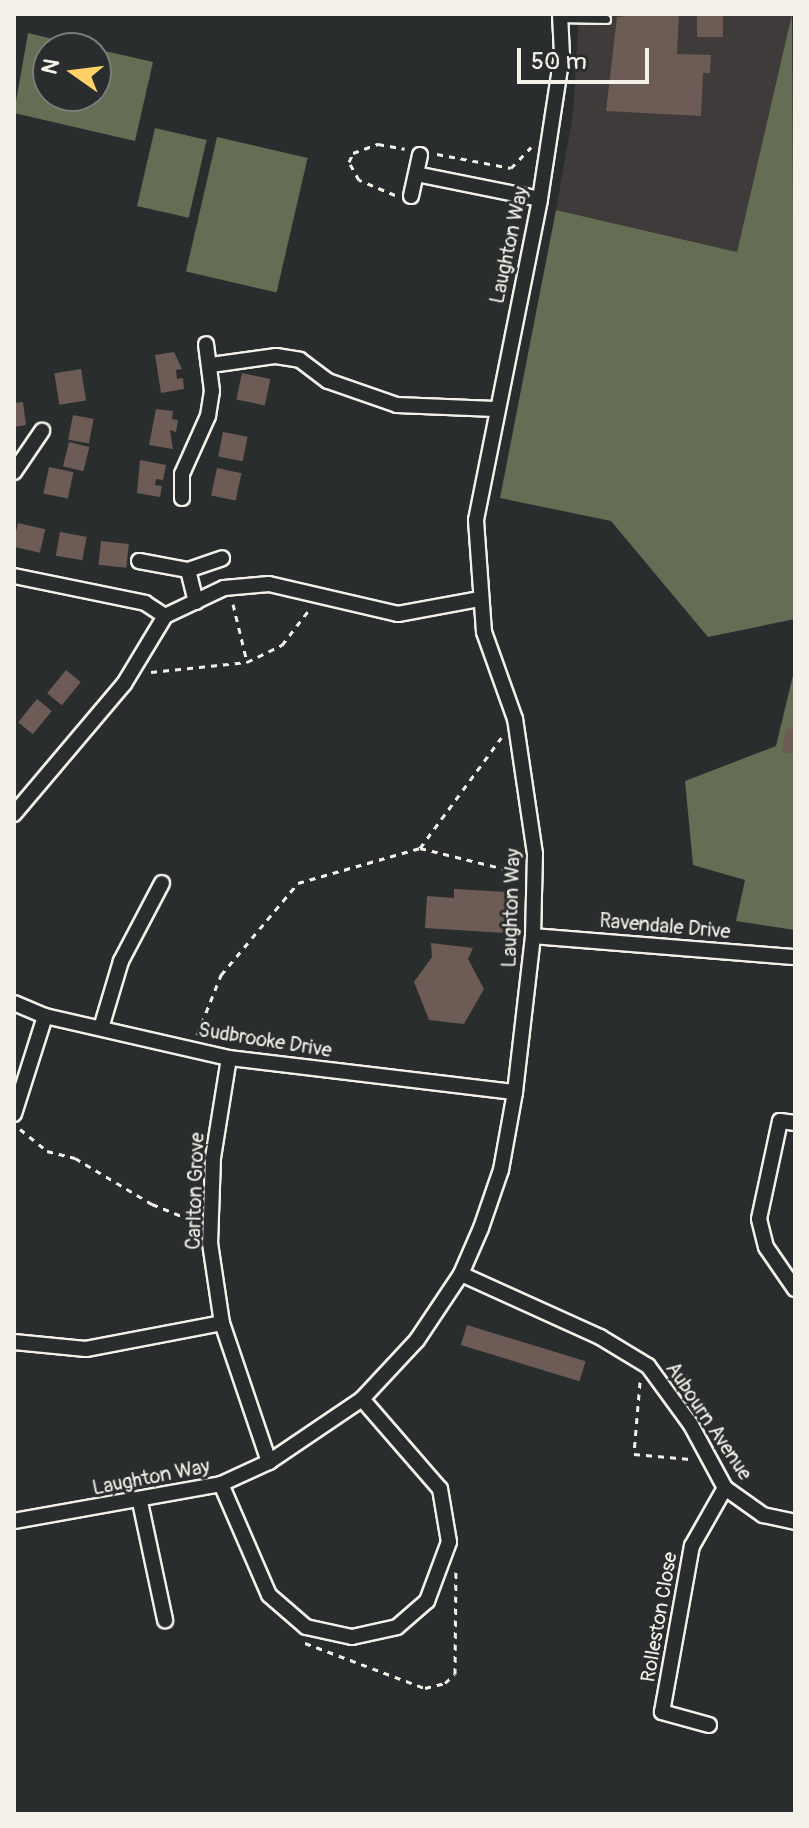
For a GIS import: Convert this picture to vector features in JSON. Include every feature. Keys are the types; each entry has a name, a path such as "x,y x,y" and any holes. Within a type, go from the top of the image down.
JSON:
{"street":[{"name":"Laughton Way","path":"14,1521 140,1502 221,1484 269,1462 362,1399 417,1340 461,1274 499,1178 515,1092 533,936 534,877 528,794 515,719 484,632 479,599 476,520 495,409 540,199 562,55 560,16"},
{"path":"411,196 420,155"},
{"path":"416,174 540,199"},
{"path":"182,498 182,474 208,416 211,365 206,344"},
{"path":"211,365 255,357 300,360 328,381 397,405 495,409"},
{"path":"14,472 42,431"},
{"path":"139,561 188,570 222,558"},
{"path":"188,570 196,602"},
{"path":"14,576 145,603 165,616"},
{"path":"14,814 131,672 165,616 229,588 269,584 398,614 479,599"},
{"path":"101,1028 121,961 162,883"},
{"name":"Ravendale Drive","path":"533,936 795,957"},
{"name":"Sudbrooke Drive","path":"14,1003 45,1016 229,1058 515,1092"},
{"path":"14,1114 45,1016"},
{"name":"Carlton Grove","path":"229,1058 213,1158 210,1228 222,1323 269,1462"},
{"path":"795,1123 780,1121 759,1219 766,1247 795,1289"},
{"name":"Aubourn Avenue","path":"461,1274 600,1337 648,1366 711,1461 725,1488 763,1515 795,1522"},
{"path":"14,1342 86,1349 222,1323"},
{"path":"221,1484 269,1595 306,1627 352,1637 397,1627 427,1601 449,1542 440,1489 362,1399"},
{"name":"Rolleston Close","path":"709,1725 662,1712 692,1546 725,1488"},
{"path":"140,1502 165,1620"}],"lane":[{"path":"560,16 606,19"}],"path":[{"path":"229,588 247,662"},
{"path":"131,672 247,662 282,645 320,596"},
{"path":"420,848 515,719"},
{"path":"193,1049 204,1007 221,975 298,883 420,848 534,877"},
{"path":"14,1124 47,1151 75,1158 152,1204 210,1228"},
{"path":"642,1367 634,1454 711,1461"}],"shaded area":[{"path":"579,14 792,14 737,252 556,210 573,114"}],"green space":[{"path":"792,14 795,619 708,637 611,521 500,498 556,210 737,252"},
{"path":"28,33 32,34 32,112 112,112 112,53 153,62 135,141 14,113"},
{"path":"155,128 207,140 189,218 137,206"},
{"path":"217,137 308,158 277,292 186,271"},
{"path":"795,667 795,930 736,921 745,880 693,865 685,781 776,746"}],"building":[{"path":"679,14 677,54 711,55 710,73 703,73 701,116 606,111 617,17"},
{"path":"697,14 723,14 723,37 697,37"},
{"path":"174,352 182,369 176,370 177,379 183,378 184,389 161,393 155,355"},
{"path":"81,369 86,401 59,405 54,373"},
{"path":"242,373 270,379 265,405 236,399"},
{"path":"23,402 26,425 14,427 14,403"},
{"path":"156,409 173,411 172,419 178,420 176,432 170,430 173,449 149,445"},
{"path":"73,415 94,419 89,444 68,440"},
{"path":"223,432 248,437 243,461 218,457"},
{"path":"69,442 89,447 83,471 63,466"},
{"path":"140,460 166,465 163,480 156,479 155,485 162,486 160,497 137,493"},
{"path":"49,467 73,472 68,499 43,493"},
{"path":"217,468 241,473 236,501 211,495"},
{"path":"18,523 45,529 40,553 14,547"},
{"path":"60,532 87,537 82,560 56,556"},
{"path":"101,541 129,544 126,568 98,565"},
{"path":"66,670 81,682 62,705 47,693"},
{"path":"37,699 52,711 33,734 18,722"},
{"path":"786,728 795,730 795,754 782,752"},
{"path":"454,889 508,892 505,933 425,928 427,896 454,898"},
{"path":"431,943 473,948 468,959 484,989 464,1024 429,1020 414,982 432,957"},
{"path":"467,1325 586,1361 579,1381 461,1345"}]}
